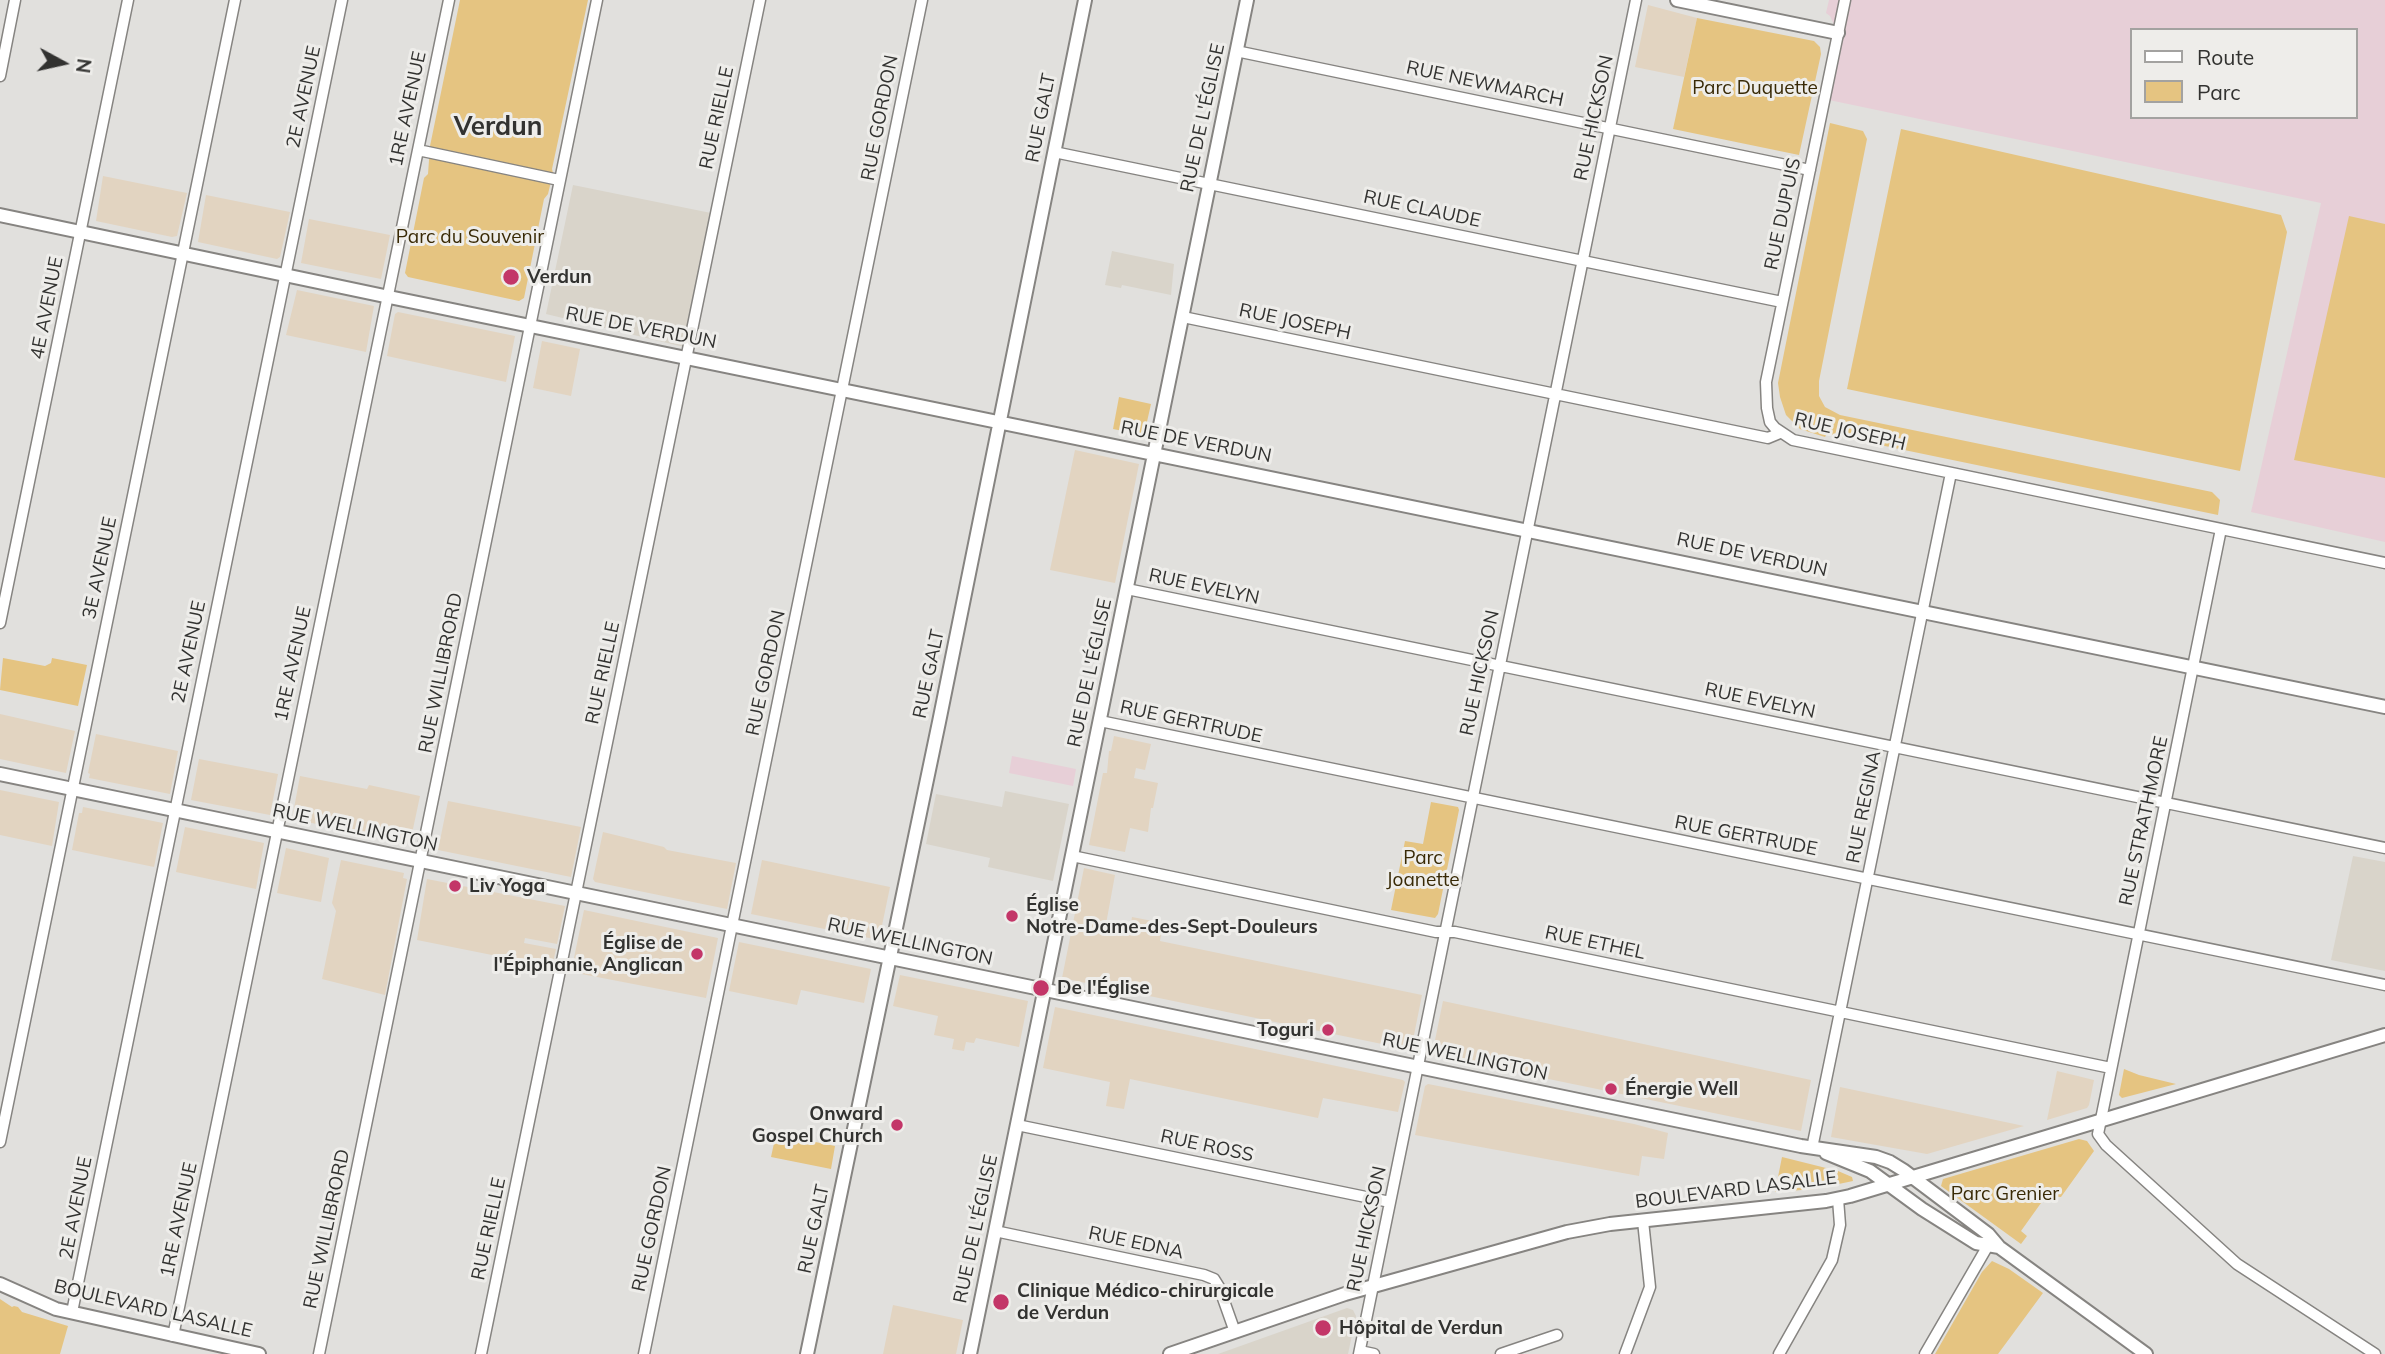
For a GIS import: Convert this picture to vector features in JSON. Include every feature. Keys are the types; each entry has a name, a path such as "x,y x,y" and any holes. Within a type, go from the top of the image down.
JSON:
{"main road":[{"name":"RUE GALT","path":"807,1354 1085,0"},
{"name":"RUE DE L'ÉGLISE","path":"970,1354 1247,0"},
{"path":"1677,0 1838,33"},
{"name":"RUE DE VERDUN","path":"0,215 2385,706"},
{"name":"RUE WELLINGTON","path":"0,774 1812,1148 1876,1157 1890,1162 1993,1244 2146,1354"},
{"name":"BOULEVARD LASALLE","path":"1170,1354 1373,1285 1567,1231 1838,1199 2385,1035"},
{"name":"RUE WELLINGTON","path":"1812,1148 1870,1171 1922,1209 1976,1243 1993,1244"},
{"name":"BOULEVARD LASALLE","path":"0,1284 43,1304 72,1312 259,1354"}],"street":[{"path":"0,76 15,0"},
{"name":"4E AVENUE","path":"0,623 128,0"},
{"name":"3E AVENUE","path":"0,1142 235,0"},
{"name":"2E AVENUE","path":"72,1312 342,0"},
{"name":"1RE AVENUE","path":"173,1336 449,0"},
{"name":"RUE WILLIBRORD","path":"319,1354 597,0"},
{"name":"RUE RIELLE","path":"481,1354 760,0"},
{"name":"RUE GORDON","path":"644,1354 922,0"},
{"name":"RUE HICKSON","path":"1359,1352 1636,0"},
{"name":"RUE DUPUIS","path":"1780,433 1770,422 1766,382 1845,0"},
{"name":"RUE NEWMARCH","path":"1236,51 1810,170"},
{"path":"418,150 559,180"},
{"name":"RUE CLAUDE","path":"1054,152 1782,302"},
{"name":"RUE JOSEPH","path":"1183,317 1768,438 1780,433 1793,439 1951,473 2385,563"},
{"name":"RUE REGINA","path":"1812,1148 1951,473"},
{"name":"RUE STRATHMORE","path":"2100,1119 2221,529"},
{"name":"RUE EVELYN","path":"1127,589 2385,848"},
{"name":"RUE GERTRUDE","path":"1100,721 2385,985"},
{"name":"RUE ETHEL","path":"1072,856 1436,932 1468,934 2111,1068"},
{"path":"2100,1119 2098,1134 2102,1141 2237,1264 2375,1354"},
{"name":"RUE ROSS","path":"1017,1125 1390,1202"},
{"path":"1779,1354 1832,1260 1840,1226 1838,1199"},
{"path":"1625,1354 1650,1287 1643,1221"},
{"name":"RUE EDNA","path":"995,1231 1205,1275 1214,1279 1219,1287 1235,1332"},
{"path":"1925,1354 1993,1244"},
{"path":"1501,1354 1557,1335"},
{"path":"1359,1352 1374,1354"}],"shaded area":[{"path":"1829,0 2385,0 2385,542 2251,512 2321,203 1829,100 1838,33 1826,13"},
{"path":"1648,5 1697,18 1684,77 1635,67"},
{"path":"103,176 187,193 177,236 96,221"},
{"path":"573,185 711,213 684,347 546,314"},
{"path":"206,195 290,212 280,257 277,259 198,242"},
{"path":"309,219 390,235 381,279 301,263"},
{"path":"1112,251 1174,264 1171,295 1122,285 1121,288 1105,285"},
{"path":"297,290 374,306 366,352 286,335"},
{"path":"398,312 515,336 506,382 387,356 395,314"},
{"path":"542,341 580,349 571,396 533,388"},
{"path":"1075,450 1139,464 1115,583 1050,570"},
{"path":"0,714 75,731 66,773 0,759"},
{"path":"96,734 178,751 170,794 89,778"},
{"path":"1114,736 1151,744 1145,770 1136,768 1134,778 1158,783 1148,832 1130,828 1125,852 1089,845 1103,773 1107,773 1109,751"},
{"path":"1012,756 1076,769 1073,786 1009,773"},
{"path":"199,759 278,774 270,815 191,800"},
{"path":"300,776 367,789 369,785 420,796 410,843 292,819"},
{"path":"0,790 59,802 52,846 0,835"},
{"path":"1005,791 1069,804 1053,881 988,867 990,858 926,844 936,794 1002,807"},
{"path":"448,801 581,827 571,877 438,850"},
{"path":"83,807 163,823 154,867 72,850 79,813 82,813"},
{"path":"185,827 264,843 256,889 176,872"},
{"path":"603,832 667,850 736,863 727,909 595,882 593,879"},
{"path":"286,848 329,858 321,902 277,893"},
{"path":"2353,856 2385,862 2385,971 2331,960"},
{"path":"341,860 404,873 403,878 407,879 385,995 322,979 336,911 332,903"},
{"path":"762,860 890,887 879,940 751,914"},
{"path":"1084,868 1115,875 1106,924 1130,929 1132,917 1163,923 1160,941 1422,995 1411,1050 1062,978"},
{"path":"427,879 565,906 557,944 525,938 524,943 556,949 552,967 417,940"},
{"path":"584,910 718,938 706,998 571,972"},
{"path":"739,942 871,969 864,1003 801,990 797,1005 729,991"},
{"path":"900,975 1028,1001 1019,1047 976,1038 974,1043 966,1042 964,1051 952,1049 954,1039 934,1035 938,1016 893,1006"},
{"path":"1443,1001 1811,1080 1801,1131 1432,1055"},
{"path":"1055,1007 1403,1080 1405,1082 1398,1112 1323,1098 1318,1118 1130,1079 1124,1109 1106,1106 1110,1082 1043,1068"},
{"path":"2057,1071 2094,1080 2089,1105 2087,1108 2047,1120"},
{"path":"1428,1084 1668,1133 1664,1159 1642,1156 1639,1176 1415,1135 1425,1086"},
{"path":"1840,1087 2024,1126 1927,1154 1831,1137"},
{"path":"893,1305 963,1320 956,1354 883,1354"},
{"name":"Hôpital de Verdun","path":"1347,1308 1353,1310 1356,1316 1348,1354 1218,1354"}],"green space":[{"name":"Parc du Souvenir","path":"460,0 588,0 553,173 548,194 544,199 524,298 519,301 408,277 405,273 424,178 428,174 430,146"},
{"name":"Parc Duquette","path":"1697,18 1814,41 1820,47 1821,54 1799,155 1673,129"},
{"path":"1830,123 1863,131 1867,139 1819,381 1819,396 1825,407 1840,415 2212,492 2220,500 2218,515 1827,434 1825,437 1800,429 1786,415 1778,383"},
{"path":"1901,129 2281,215 2287,232 2240,471 1847,389"},
{"path":"2349,216 2385,224 2385,478 2294,460"},
{"path":"1119,397 1151,404 1144,435 1113,429"},
{"path":"3,658 45,666 51,663 52,658 87,665 78,706 0,690"},
{"name":"Parc Joanette","path":"1431,802 1458,807 1459,810 1435,918 1391,910 1405,841 1423,844"},
{"path":"2124,1069 2176,1084 2122,1098 2119,1095"},
{"path":"776,1134 835,1146 831,1169 771,1157"},
{"name":"Parc Grenier","path":"2079,1139 2087,1141 2094,1151 2061,1197 2046,1196 2021,1231 2027,1236 2021,1244 1941,1186 1943,1179"},
{"path":"1782,1157 1838,1171 1852,1177 1853,1181 1815,1189 1775,1192"},
{"path":"1992,1261 2009,1269 2043,1293 1998,1354 1935,1354 1982,1272"},
{"path":"0,1299 12,1307 18,1307 22,1312 68,1326 60,1354 0,1354"}],"place":[{"name":"Verdun","path":"511,277"},
{"name":"Liv Yoga","path":"455,886"},
{"name":"Église Notre-Dame-des-Sept-Douleurs","path":"1012,916"},
{"name":"Église de l'Épiphanie, Anglican","path":"697,954"},
{"name":"De l'Église","path":"1041,988"},
{"name":"Toguri","path":"1328,1030"},
{"name":"Énergie Well","path":"1611,1089"},
{"name":"Onward Gospel Church","path":"897,1125"},
{"name":"Clinique Médico-chirurgicale de Verdun","path":"1001,1302"},
{"name":"Hôpital de Verdun","path":"1323,1328"}],"district":[{"name":"Verdun","path":"498,127"}]}
